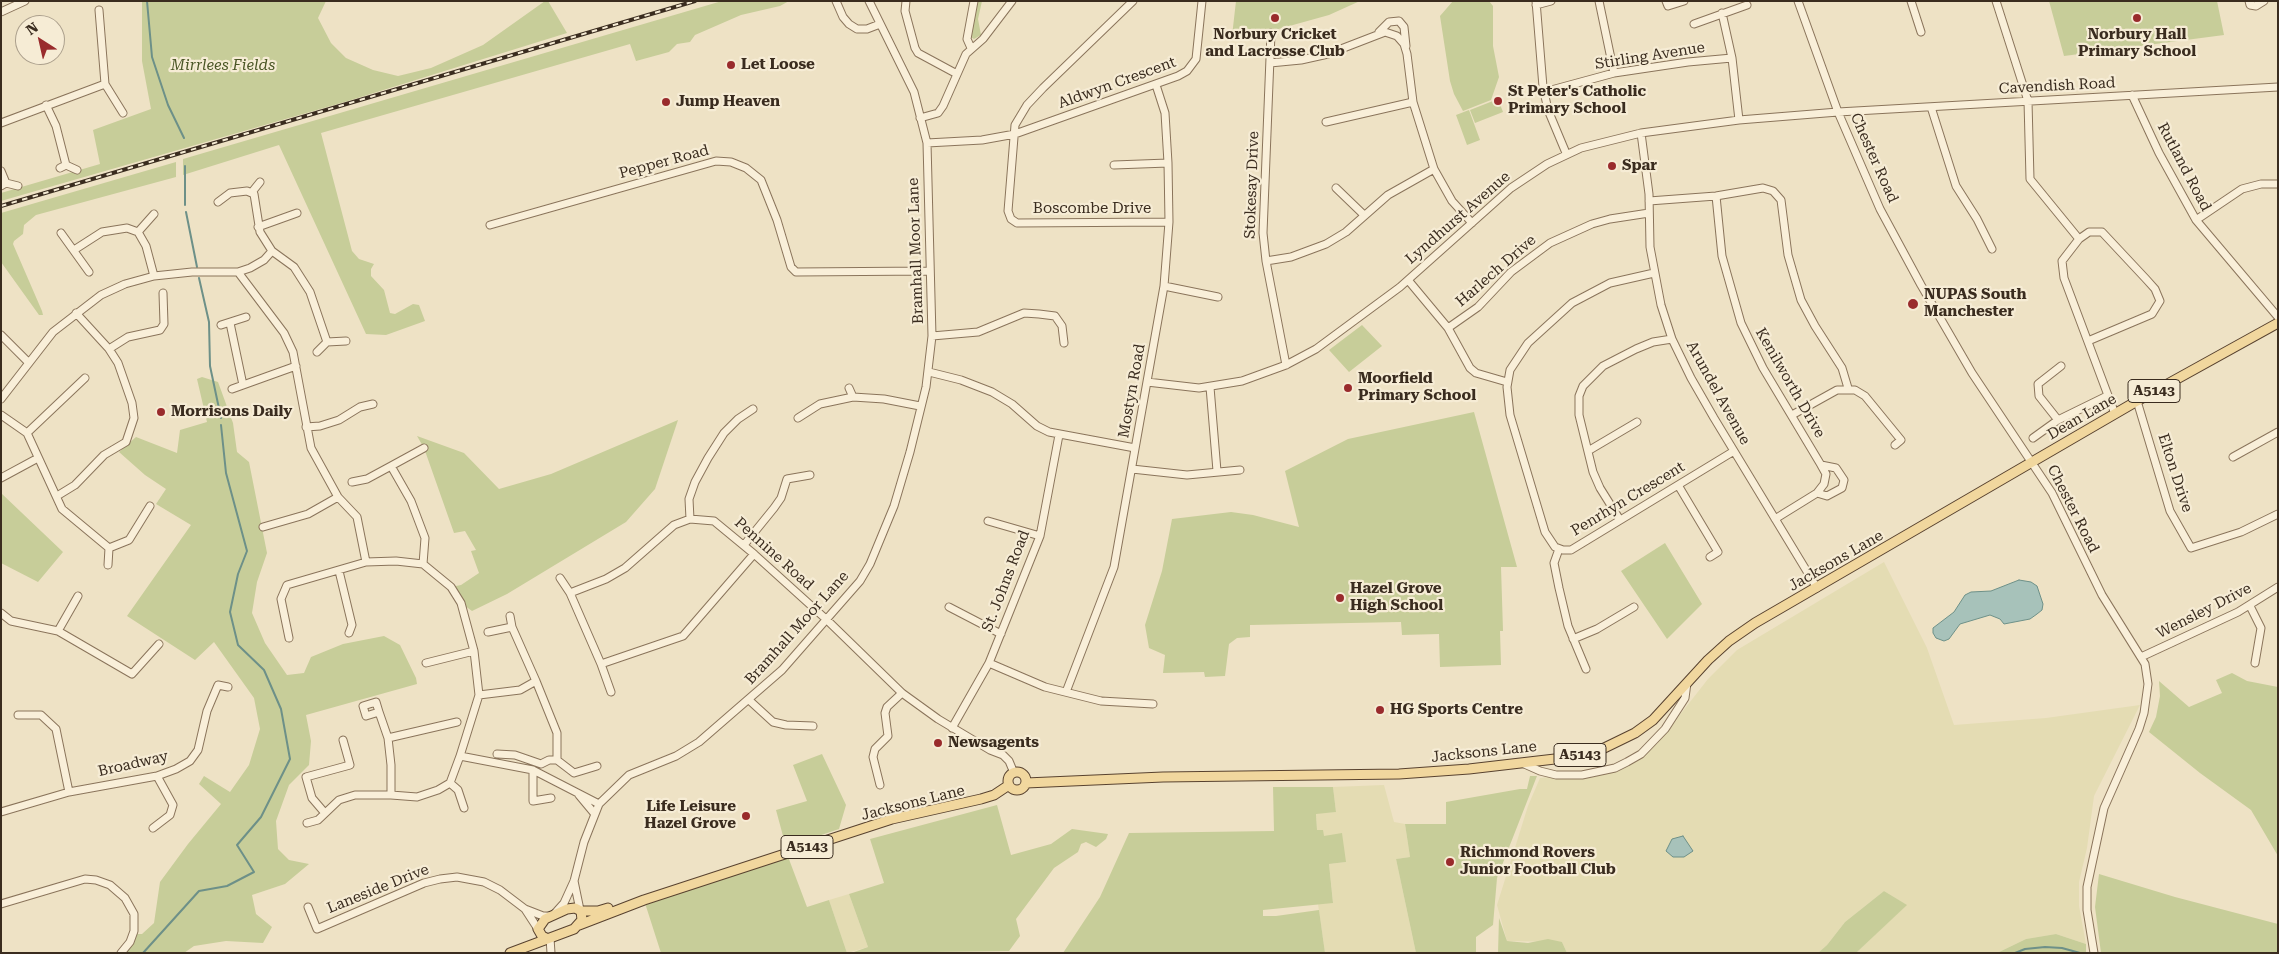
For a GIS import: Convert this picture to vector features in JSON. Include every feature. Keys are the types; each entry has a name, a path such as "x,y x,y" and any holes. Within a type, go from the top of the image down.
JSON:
{"main road":[{"name":"Dean Lane","path":"2032,461 2137,400 2278,323"},
{"name":"Jacksons Lane","path":"520,948 650,898 892,819 994,795 1009,785 1018,790 1024,787 1026,783 1163,777 1399,774 1522,763 1596,752 1635,734 1652,720 1728,641 1754,623 2032,461"},
{"path":"1009,785 1009,779 1014,773 1024,775 1026,783"},
{"name":"Jacksons Lane","path":"553,915 567,908 598,911 650,898"},
{"path":"579,925 582,920 580,910"},
{"path":"510,953 520,948 538,930 540,924 553,915"},
{"path":"538,930 548,938"}],"street":[{"path":"1,12 25,1"},
{"path":"836,1 843,17 849,24 858,29 880,24"},
{"name":"Bramhall Moor Lane","path":"553,915 564,903 574,881 584,842 599,804 629,775 683,752 749,700 782,670 860,581 870,564 897,497 929,372 932,336 926,143 914,92 869,1"},
{"path":"906,1 905,11 918,53 957,74"},
{"path":"972,48 967,39 974,1"},
{"path":"920,118 938,113 972,48 983,39 1012,1"},
{"name":"Aldwyn Crescent","path":"1015,134 1015,125 1028,105 1133,1"},
{"name":"Aldwyn Crescent","path":"926,143 982,140 1015,134 1156,85 1186,71 1196,59 1202,1"},
{"path":"1550,1 1536,3 1544,92 1548,110 1566,153"},
{"path":"1599,1 1614,73"},
{"path":"1660,8 1667,3 1684,1"},
{"name":"Chester Road","path":"1798,1 1838,112 1880,209 1972,373 2052,493 2102,595 2141,657 2148,684 2144,713 2139,729 2104,808 2087,887 2086,910 2094,953"},
{"path":"1911,1 1921,32"},
{"path":"1996,1 2028,101 2030,179 2079,239"},
{"path":"2249,1 2250,5 2256,6 2264,1"},
{"path":"1694,24 1747,4"},
{"path":"99,10 106,84 123,113"},
{"path":"1722,13 1732,58 1739,120"},
{"path":"1377,34 1389,22 1399,21 1404,27 1413,102 1434,169 1452,200 1472,223"},
{"path":"1270,62 1301,60 1319,56 1343,49 1385,32 1397,36 1404,44 1407,54"},
{"name":"Stokesay Drive","path":"1271,33 1262,234 1286,365"},
{"name":"Stirling Avenue","path":"1544,92 1614,73 1688,62 1732,58"},
{"path":"1,122 106,84"},
{"name":"Mostyn Road","path":"1066,692 1114,567 1164,286 1169,222 1168,163 1164,113 1156,85"},
{"name":"Cavendish Road","path":"1838,112 2278,87"},
{"name":"Rutland Road","path":"2132,96 2159,153 2196,220 2278,317"},
{"path":"1326,122 1413,102"},
{"path":"46,105 56,126 63,166 77,170"},
{"path":"1931,107 1956,186 1977,219 1992,250"},
{"name":"Lyndhurst Avenue","path":"1147,382 1199,388 1242,381 1286,365 1316,349 1408,280 1511,188 1566,153 1641,133 1739,120 1838,112"},
{"name":"Arundel Avenue","path":"1641,133 1648,201 1650,247 1654,273 1672,338 1691,378 1817,588"},
{"name":"Boscombe Drive","path":"1015,134 1008,211 1011,219 1018,223 1169,222"},
{"name":"Pepper Road","path":"490,225 716,161 731,162 746,168 762,180 777,220 791,267 796,272 930,271"},
{"path":"1114,165 1168,163"},
{"path":"1266,261 1291,257 1326,244 1346,232 1388,195 1434,169"},
{"path":"1,171 4,185 18,186"},
{"path":"218,202 230,193 252,192 260,182"},
{"path":"2196,220 2242,189 2261,184 2278,184"},
{"path":"1336,188 1364,215"},
{"path":"1648,201 1716,196 1763,188 1773,191 1781,200 1788,255 1801,300 1823,341 1842,368 1848,388"},
{"path":"252,192 256,197 258,227 265,242 272,251 294,267 310,292 327,342"},
{"name":"Kenilworth Drive","path":"1716,196 1722,256 1741,323 1763,368 1822,465 1836,468 1844,480 1844,485 1827,496 1817,493 1775,519"},
{"path":"258,227 297,213"},
{"name":"Harlech Drive","path":"1448,328 1478,307 1511,272 1550,243 1592,224 1648,213"},
{"path":"138,232 154,214"},
{"path":"74,250 102,232 127,228 138,232 146,246 154,276"},
{"path":"2088,341 2152,314 2160,301 2155,289 2102,232 2089,232 2079,239 2062,261 2064,278 2115,414"},
{"path":"61,233 89,272"},
{"path":"1,399 53,332 101,295 125,284 154,276 192,272 238,272 264,260 272,251"},
{"path":"238,272 284,333 293,352 311,448 338,497 356,517 366,562"},
{"path":"1408,280 1448,328 1470,368 1476,373 1507,382 1510,370 1528,343 1572,303 1610,283 1654,273"},
{"path":"1164,286 1218,297"},
{"path":"109,349 128,337 160,330 164,324 163,293"},
{"path":"57,496 76,485 104,455 126,442 134,418 132,403 118,363 109,349 76,313"},
{"path":"932,336 978,332 1024,313 1055,316 1062,326 1064,343"},
{"path":"221,325 246,317"},
{"path":"230,323 243,384"},
{"path":"1,335 29,363"},
{"path":"1620,520 1600,488 1579,415 1579,396 1583,386 1592,375 1615,359 1654,342 1672,338"},
{"path":"317,352 327,342 346,341"},
{"path":"232,389 296,366"},
{"path":"2058,420 2039,396 2038,384 2062,366"},
{"path":"929,372 961,380 992,392 1012,404 1037,426 1059,435 1135,448"},
{"path":"27,432 85,378"},
{"name":"Penrhyn Crescent","path":"1507,382 1510,415 1544,532 1552,544 1559,549 1571,550 1734,451"},
{"path":"1210,387 1217,471"},
{"path":"849,388 853,397"},
{"path":"1792,415 1836,390 1848,388 1865,396 1901,440"},
{"path":"2033,438 2058,420 2108,396"},
{"path":"798,418 820,404 853,397 884,398 920,406"},
{"name":"Elton Drive","path":"2137,400 2170,511 2191,548 2241,532 2278,514"},
{"path":"306,428 339,420 360,407 373,404"},
{"path":"570,593 606,579 658,541 674,525 690,519 690,499 695,482 708,458 724,433 738,418 754,409"},
{"path":"1,415 27,432 62,509 109,548"},
{"path":"1588,451 1638,422"},
{"path":"2233,457 2278,432"},
{"name":"St. Johns Road","path":"952,728 988,663 1040,536 1059,435"},
{"path":"352,482 367,479 424,448"},
{"path":"1,478 38,458"},
{"path":"1817,493 1824,484 1826,474 1822,465"},
{"path":"391,466 411,501 425,538 423,564"},
{"path":"1132,469 1187,475 1240,470"},
{"path":"744,545 781,498 787,479 810,475"},
{"path":"1678,485 1718,552 1710,557"},
{"path":"263,527 308,514 338,497"},
{"path":"109,548 129,540 150,506"},
{"name":"Pennine Road","path":"690,519 714,522 744,545 827,620 902,692 952,728 990,750 1004,755 1014,773"},
{"path":"988,521 1040,536"},
{"path":"108,565 109,548"},
{"path":"1559,549 1554,563 1573,639 1586,669"},
{"path":"601,664 683,636 754,554"},
{"path":"289,638 281,599 287,585 366,562 396,561 423,564 451,587 461,604 474,651 479,695 450,783 417,797 355,795 339,800 324,812 318,820 307,823"},
{"path":"339,570 352,625 348,633"},
{"path":"560,578 570,593 611,692"},
{"name":"Wensley Drive","path":"2141,657 2250,606 2278,587"},
{"path":"58,631 78,596"},
{"path":"2250,606 2261,628 2255,663"},
{"path":"949,607 1001,634"},
{"path":"1573,639 1597,629 1634,607"},
{"path":"1,614 11,621 58,631 132,674 159,644"},
{"path":"510,616 512,627 557,733 557,760"},
{"path":"488,632 512,627"},
{"path":"426,664 474,651"},
{"path":"988,663 1045,687 1101,701 1153,704"},
{"path":"479,695 520,690 536,682"},
{"path":"1522,763 1540,771 1556,775 1573,775 1602,771 1627,762 1648,748 1665,729 1685,698 1687,683"},
{"name":"Broadway","path":"1,812 69,792 157,776 176,769 190,761 198,750 208,711 218,685 228,687"},
{"path":"880,785 873,757 875,749 888,736 885,713 902,692"},
{"path":"749,700 773,722 786,725 813,726"},
{"path":"379,712 388,738 391,765 390,795"},
{"path":"18,714 41,715 56,729 69,792"},
{"path":"388,738 457,722"},
{"path":"324,812 312,798 306,777 350,765 343,740"},
{"path":"497,754 515,755 541,764 549,760 557,760 574,773 597,766"},
{"path":"460,756 533,770 599,804"},
{"path":"533,770 533,801 551,798"},
{"path":"153,828 170,815 173,805 157,776"},
{"path":"450,783 458,790 464,808"},
{"path":"577,793 594,813"},
{"name":"Laneside Drive","path":"308,907 317,929 424,883 440,878 457,877 484,882 500,890 525,909 543,916 553,915"},
{"path":"1,904 85,879 96,880 110,885 125,898 134,914 134,932 130,942 121,953"},
{"name":"Bramhall Moor Lane","path":"574,881 580,910"},
{"name":"Laneside Drive","path":"525,909 538,930"},
{"path":"548,938 552,953"}],"shaded area":[{"path":"1884,562 1927,648 1954,725 2046,718 2140,705 2094,796 2087,848 2079,882 2079,906 2086,944 2056,934 2026,939 1997,953 1856,953 1906,905 1884,891 1845,922 1827,945 1818,953 1567,953 1562,942 1507,941 1497,905 1528,806 1540,778 1608,770 1634,758 1657,744 1708,679 1737,650"},
{"path":"1384,785 1394,822 1405,824 1410,857 1396,859 1416,953 1325,953 1318,904 1333,902 1329,864 1346,862 1317,830 1316,813 1336,812 1333,787"},
{"path":"849,894 868,947 847,953 829,900"}],"green space":[{"name":"Mirrlees Fields","path":"142,1 326,1 318,18 331,43 346,58 373,70 398,76 431,68 483,45 545,1 548,1 567,33 348,101 1,201 1,193 100,164 93,130 151,109 142,61"},
{"path":"722,1 789,1 780,6 741,15 695,35 690,42 677,44 669,52 636,61 630,44 321,133 352,251 359,259 374,264 371,269 371,276 384,290 390,313 395,314 413,304 419,305 425,321 386,335 366,334 279,145 183,175 183,159"},
{"path":"977,1 982,1 978,19 981,35 974,39 971,37 971,33"},
{"name":"Norbury Cricket and Lacrosse Club","path":"1236,1 1360,1 1329,15 1275,30 1238,37 1232,36"},
{"path":"1453,1 1489,1 1493,6 1493,46 1499,77 1491,100 1463,111 1450,81 1440,16"},
{"name":"Norbury Hall Primary School","path":"2049,1 2217,1 2224,35 2064,56"},
{"path":"1498,99 1503,112 1475,123 1470,110"},
{"path":"1469,110 1480,140 1467,145 1456,115"},
{"path":"176,162 176,177 36,215 24,225 23,234 13,244 42,311 43,315 39,315 1,262 1,213"},
{"path":"1362,325 1382,346 1349,372 1329,350"},
{"path":"202,377 218,382 233,423 237,452 249,462 267,553 257,582 252,613 265,643 287,675 304,673 311,657 343,644 384,636 400,645 417,684 306,715 311,741 309,765 289,785 276,821 278,849 289,860 309,864 285,884 252,895 256,914 272,927 263,943 226,941 194,946 184,953 121,953 133,934 142,934 154,923 160,882 221,804 199,784 204,776 230,792 249,765 260,729 254,698 214,642 195,660 127,616 191,525 156,504 166,489 145,475 119,452 136,437 177,453 180,430 207,422 197,379"},
{"path":"1474,412 1517,567 1501,567 1503,631 1500,631 1501,665 1440,667 1439,634 1402,635 1401,622 1250,625 1250,637 1237,638 1229,644 1225,676 1205,677 1204,672 1163,673 1165,655 1149,648 1145,625 1162,571 1172,519 1231,512 1253,515 1299,527 1285,471 1348,439"},
{"path":"678,420 655,489 626,522 507,594 472,611 461,603 451,587 461,585 479,573 471,551 476,550 465,531 454,533 424,448 417,436 464,453 499,489 551,474"},
{"path":"1,493 63,552 38,582 1,563"},
{"path":"1665,543 1702,604 1667,639 1621,571"},
{"path":"2232,673 2247,681 2278,687 2278,856 2251,810 2200,773 2149,732 2156,717 2160,696 2159,681 2189,707 2222,693 2216,680"},
{"path":"822,754 846,805 839,829 786,847 776,810 807,801 793,765"},
{"name":"Richmond Rovers Junior Football Club","path":"1530,776 1537,776 1497,878 1493,925 1476,937 1476,953 1416,953 1396,859 1410,857 1405,824 1446,824 1446,802 1527,789"},
{"path":"1273,787 1333,787 1336,812 1316,814 1317,830 1323,830 1324,836 1342,833 1346,862 1329,864 1333,903 1263,910 1263,916 1276,916 1319,910 1325,953 1063,953 1100,897 1129,833 1274,831"},
{"path":"997,805 1011,855 1051,844 1072,829 1108,834 1106,839 1096,847 1086,842 1081,844 1078,852 1054,868 1016,919 1020,936 1009,951 851,953 868,947 849,894 884,883 870,839"},
{"path":"787,854 807,907 829,900 847,953 661,953 644,900"},
{"path":"2099,874 2175,897 2278,924 2278,953 2101,953 2095,907"},
{"path":"1884,891 1907,905 1856,953 1818,953 1827,945 1845,922"},
{"path":"1499,918 1507,941 1528,943 1548,939 1562,942 1567,953 1498,953"},
{"path":"2056,934 2086,944 2086,953 1997,953 2026,939"}],"water":[{"path":"2019,580 2031,582 2037,586 2043,604 2042,610 2030,619 2004,624 2000,619 1990,615 1960,624 1949,639 1944,641 1936,638 1933,628 1954,612 1965,595 1971,592 1991,591"},
{"path":"1683,836 1693,851 1684,857 1673,857 1666,851 1672,839"}],"waterway":[{"path":"147,1 152,57 168,105 184,138"},
{"path":"185,166 185,205"},
{"path":"186,212 197,267"},
{"path":"199,278 209,322 210,366 221,418"},
{"path":"143,953 199,891 227,886 254,872 237,845 261,817 290,759 281,709 264,670 238,645 230,612 238,574 247,551 226,473 221,425"},
{"path":"2015,953 2025,949 2045,947 2062,948 2080,953"}],"railway":[{"path":"1,206 695,1"}],"place":[{"name":"Norbury Cricket and Lacrosse Club","path":"1275,18"},
{"name":"Norbury Hall Primary School","path":"2137,18"},
{"name":"Let Loose","path":"731,65"},
{"name":"St Peter's Catholic Primary School","path":"1498,101"},
{"name":"Jump Heaven","path":"666,102"},
{"name":"Spar","path":"1612,166"},
{"name":"NUPAS South Manchester","path":"1913,304"},
{"name":"Moorfield Primary School","path":"1348,388"},
{"name":"Morrisons Daily","path":"161,412"},
{"name":"Hazel Grove High School","path":"1340,598"},
{"name":"HG Sports Centre","path":"1380,710"},
{"name":"Newsagents","path":"938,743"},
{"name":"Life Leisure Hazel Grove","path":"746,816"},
{"name":"Richmond Rovers Junior Football Club","path":"1450,862"}]}
